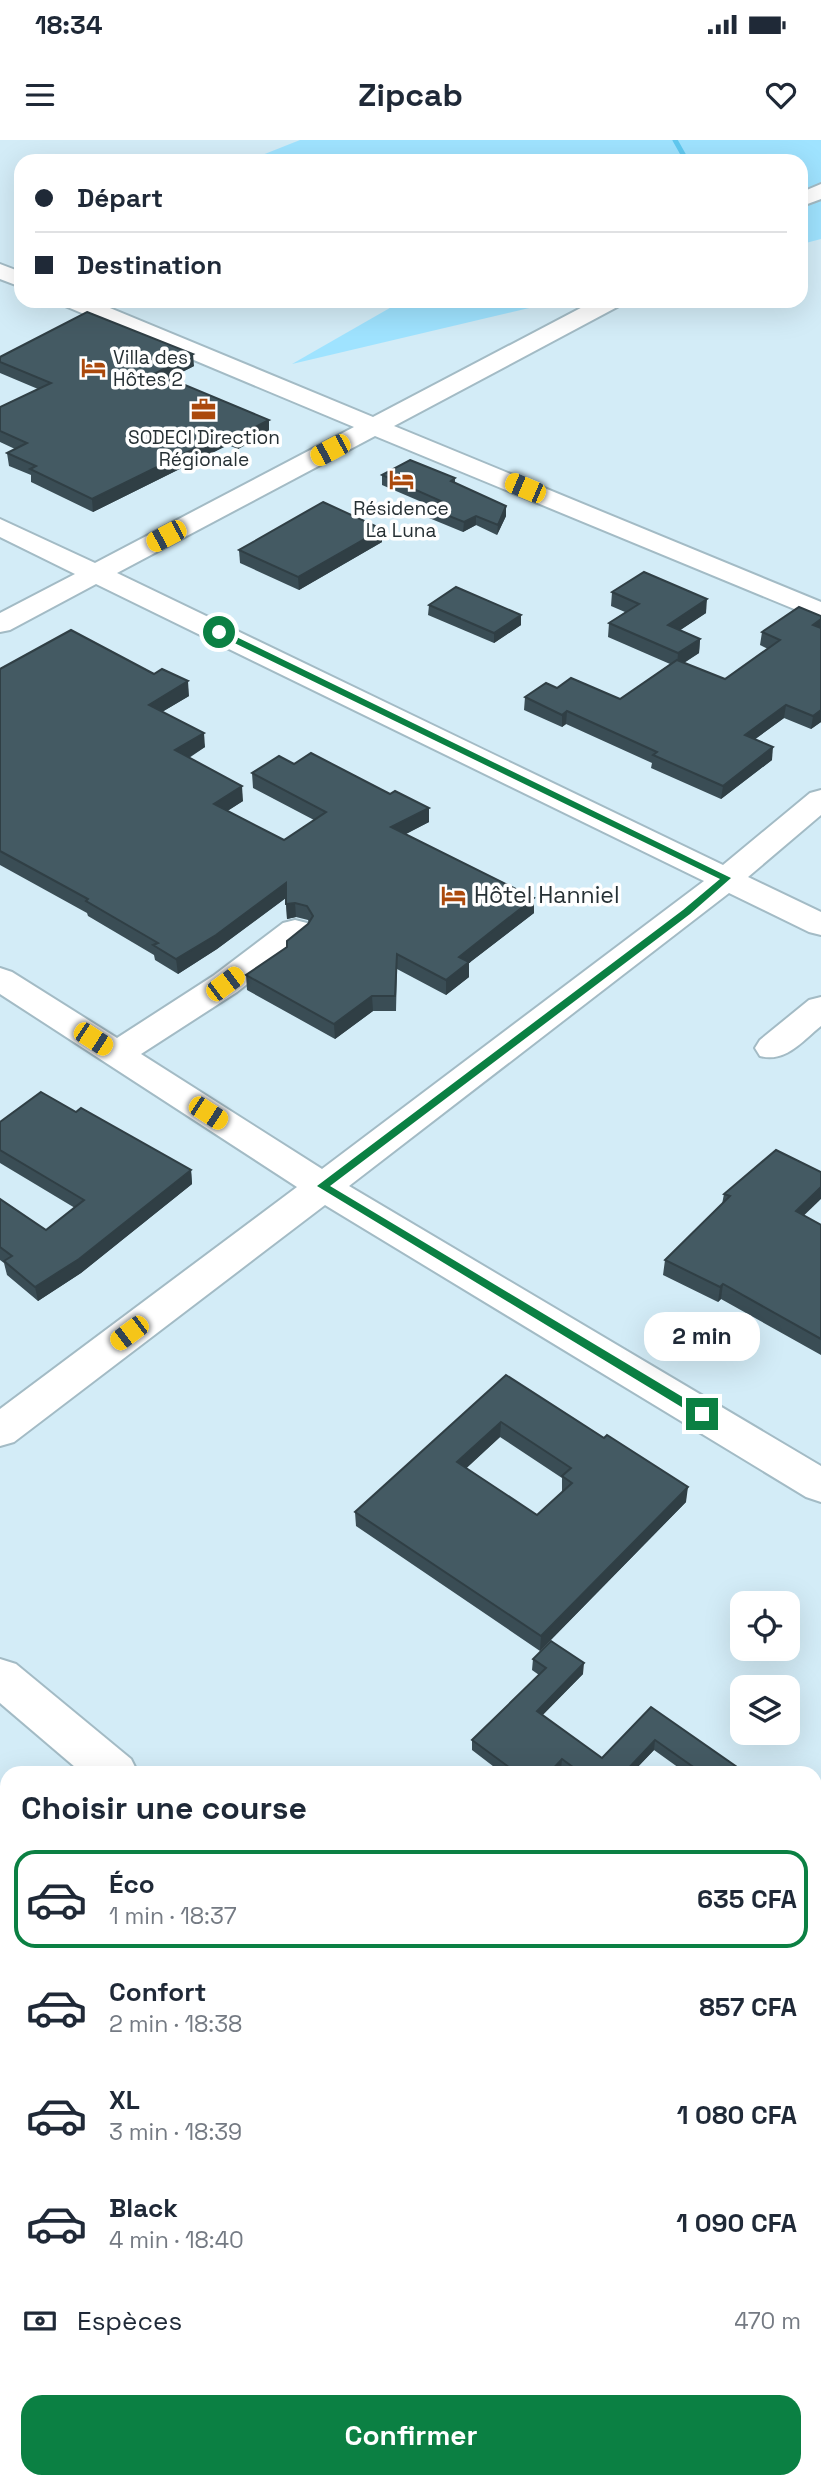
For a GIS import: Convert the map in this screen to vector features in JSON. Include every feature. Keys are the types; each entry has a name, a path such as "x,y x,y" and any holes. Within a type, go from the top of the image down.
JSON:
{"street":[{"path":"90,308 821,612"},
{"path":"0,624 598,308"},
{"path":"0,527 821,925"},
{"path":"0,1431 687,912 821,799"},
{"path":"117,1054 225,984 295,930"},
{"path":"0,979 322,1186 821,1486"},
{"path":"772,1048 821,1008"},
{"path":"0,1677 107,1766"}],"shaded area":[{"path":"300,140 821,140 821,239 808,242 808,154 265,154"},
{"path":"390,308 529,308 292,364"}],"building":[{"path":"87,312 193,354 156,373 269,420 237,436 228,432 92,499 30,469 36,466 7,453 27,443 0,431 0,407 51,383 0,362 0,357"},
{"path":"410,460 455,478 451,481 506,506 498,525 476,516 464,522 429,508 441,501 382,475"},
{"path":"323,502 382,529 298,577 239,550"},
{"path":"644,572 707,599 668,625 700,639 678,653 609,623 639,604 612,592"},
{"path":"456,587 521,615 494,633 429,605"},
{"path":"799,607 821,616 813,625 821,628 821,710 813,716 786,705 745,735 773,747 723,786 653,755 657,752 567,711 562,715 525,697 546,683 557,688 571,678 620,699 677,660 725,679 780,640 762,632"},
{"path":"71,630 154,674 162,669 188,681 149,705 204,733 175,750 242,786 214,804 284,840 326,812 252,773 279,756 294,764 311,753 390,794 395,791 429,808 391,827 534,898 459,957 469,962 446,980 397,954 395,996 372,996 334,1024 246,975 287,947 287,941 308,924 313,916 307,906 286,904 286,883 216,935 176,959 153,945 158,943 86,901 88,899 0,851 0,669"},
{"path":"41,1092 76,1112 81,1108 191,1170 79,1259 35,1287 4,1261 12,1256 0,1247 0,1199 46,1230 84,1200 0,1150 0,1122"},
{"path":"776,1150 821,1172 821,1187 796,1211 821,1225 821,1339 723,1284 720,1287 665,1260 730,1196 724,1194"},
{"path":"506,1375 604,1438 607,1435 688,1487 541,1636 355,1512","holes":["501,1422 571,1468 562,1476 572,1483 537,1515 457,1462"]},
{"path":"551,1641 584,1663 537,1711 602,1758 651,1707 735,1766 692,1766 655,1740 631,1766 572,1766 562,1759 556,1766 507,1766 472,1740 546,1668 533,1659"}],"waterway":[{"path":"675,140 683,154"}],"place":[{"name":"Villa des Hôtes 2","path":"93,368"},
{"name":"SODECI Direction Régionale","path":"204,409"},
{"name":"Résidence La Luna","path":"401,480"},
{"name":"Hôtel Hanniel","path":"454,895"}],"route":[{"path":"219,632 727,878 687,912 322,1186 702,1414"}]}
